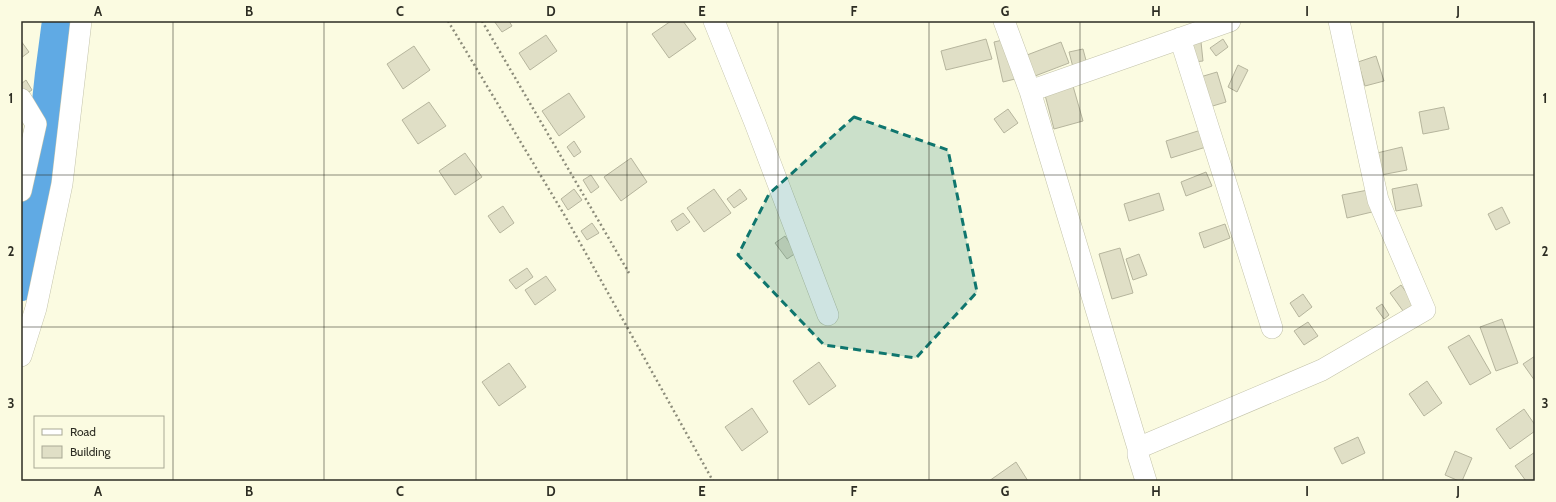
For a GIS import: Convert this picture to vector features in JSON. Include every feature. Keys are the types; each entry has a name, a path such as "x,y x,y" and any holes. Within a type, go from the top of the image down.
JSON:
{"street":[{"path":"21,356 36,308 62,184 81,21"},
{"path":"714,21 755,122 828,315"},
{"path":"1004,21 1030,91 1138,448 1138,455 1146,481"},
{"path":"1030,91 1230,21"},
{"path":"1138,448 1322,370 1425,310 1378,200 1339,21"},
{"path":"1180,38 1272,328"},
{"path":"21,99 36,124 21,191"}],"path":[{"path":"448,21 565,216 713,481"},
{"path":"482,21 629,273"}],"highlighted area":[{"path":"854,117 948,150 977,292 916,358 824,345 738,255 769,194"}],"building":[{"path":"494,21 509,21 512,26 502,32"},
{"path":"671,21 683,21 696,39 669,58 652,34"},
{"path":"546,35 557,51 530,70 519,53"},
{"path":"986,39 992,59 946,70 941,51"},
{"path":"1007,39 1015,79 1003,82 994,42"},
{"path":"1223,39 1228,47 1216,56 1210,48"},
{"path":"21,41 29,52 21,58"},
{"path":"1061,42 1069,63 1035,76 1027,55"},
{"path":"1201,42 1203,61 1194,62 1192,44"},
{"path":"414,46 430,70 403,89 387,64"},
{"path":"1083,49 1088,68 1074,71 1069,52"},
{"path":"1376,56 1384,81 1365,86 1358,62"},
{"path":"1238,65 1248,70 1237,92 1228,87"},
{"path":"1217,72 1226,102 1206,108 1197,78"},
{"path":"26,80 32,90 26,94 21,87 21,84"},
{"path":"1073,86 1083,121 1054,129 1045,95"},
{"path":"569,93 585,117 559,136 542,111"},
{"path":"429,102 446,126 418,144 402,120"},
{"path":"1444,107 1449,129 1423,134 1419,112"},
{"path":"1008,109 1018,123 1004,133 994,119"},
{"path":"1201,130 1206,147 1171,158 1166,141"},
{"path":"574,141 581,152 574,157 567,147"},
{"path":"1402,147 1407,170 1381,175 1377,153"},
{"path":"465,153 482,177 455,195 439,171"},
{"path":"631,158 647,182 621,201 604,177"},
{"path":"1206,172 1212,186 1186,196 1181,182"},
{"path":"591,175 599,187 591,193 583,180"},
{"path":"1417,184 1422,206 1396,211 1392,189"},
{"path":"574,189 582,200 568,210 561,199"},
{"path":"714,189 731,213 704,232 687,208"},
{"path":"740,189 747,199 734,208 727,199"},
{"path":"1368,190 1372,212 1347,218 1342,195"},
{"path":"1159,193 1164,210 1129,221 1124,204"},
{"path":"503,206 514,223 500,233 488,216"},
{"path":"1502,207 1510,223 1496,230 1488,214"},
{"path":"683,213 690,222 677,231 671,221"},
{"path":"592,223 599,233 587,240 581,231"},
{"path":"1225,224 1230,238 1204,248 1199,233"},
{"path":"785,236 796,253 787,259 775,243"},
{"path":"1120,248 1133,293 1112,299 1099,254"},
{"path":"1139,254 1147,275 1133,280 1126,259"},
{"path":"527,268 533,277 516,289 509,280"},
{"path":"546,276 556,290 535,305 525,290"},
{"path":"1401,285 1417,307 1406,315 1390,293"},
{"path":"1303,294 1312,307 1299,317 1290,303"},
{"path":"1382,304 1389,315 1384,319 1376,308"},
{"path":"1502,319 1518,363 1496,371 1480,327"},
{"path":"1308,322 1318,336 1304,345 1294,331"},
{"path":"1469,335 1491,373 1470,385 1448,347"},
{"path":"1535,356 1535,381 1523,364"},
{"path":"819,362 836,386 809,405 793,381"},
{"path":"509,363 526,387 499,406 482,382"},
{"path":"1427,381 1442,403 1424,416 1409,394"},
{"path":"752,408 768,432 742,451 725,427"},
{"path":"1524,409 1535,425 1535,431 1510,449 1496,429"},
{"path":"1358,437 1365,453 1342,464 1334,448"},
{"path":"1455,451 1472,458 1462,481 1445,475"},
{"path":"1535,452 1535,481 1526,481 1515,466"},
{"path":"1016,462 1028,481 989,481"}],"waterway":[{"path":"21,281 44,176 62,21"}]}
